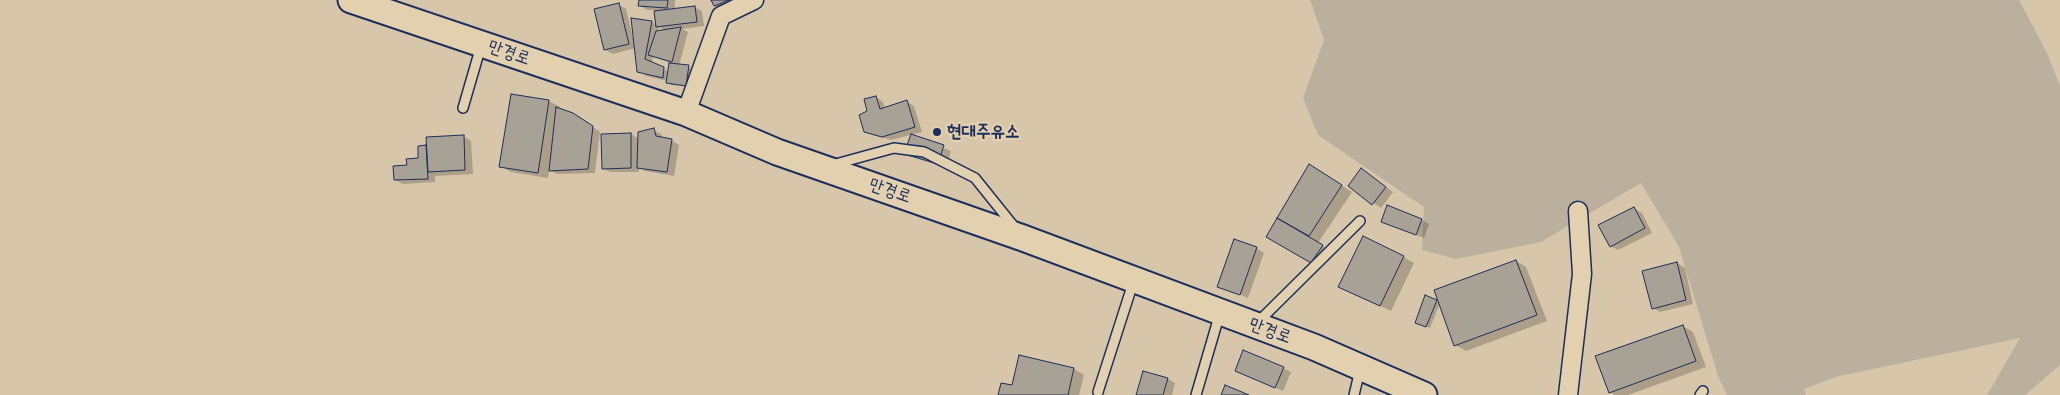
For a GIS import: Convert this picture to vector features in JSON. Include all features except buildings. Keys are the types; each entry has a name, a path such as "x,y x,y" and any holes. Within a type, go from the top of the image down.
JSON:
{"street":[{"name":"만경로","path":"350,0 686,113 777,152 1023,238 1314,347 1424,395"},
{"path":"686,113 721,16 754,0"},
{"path":"1568,395 1582,274 1578,211"}],"lane":[{"path":"463,108 482,44"},
{"path":"822,167 894,148 924,152 976,178 1023,238"},
{"path":"1254,326 1360,221"},
{"path":"1098,392 1134,280"},
{"path":"1196,395 1220,313"},
{"path":"1354,395 1360,367"}],"shaded area":[{"path":"1310,0 2019,0 2047,53 2060,86 2060,365 2025,395 1987,395 2020,338 1835,377 1804,389 1806,395 1727,395 1718,376 1679,247 1641,183 1541,242 1456,259 1422,250 1424,207 1318,135 1303,98 1324,40"}],"place":[{"name":"현대주유소","path":"937,132"}]}
